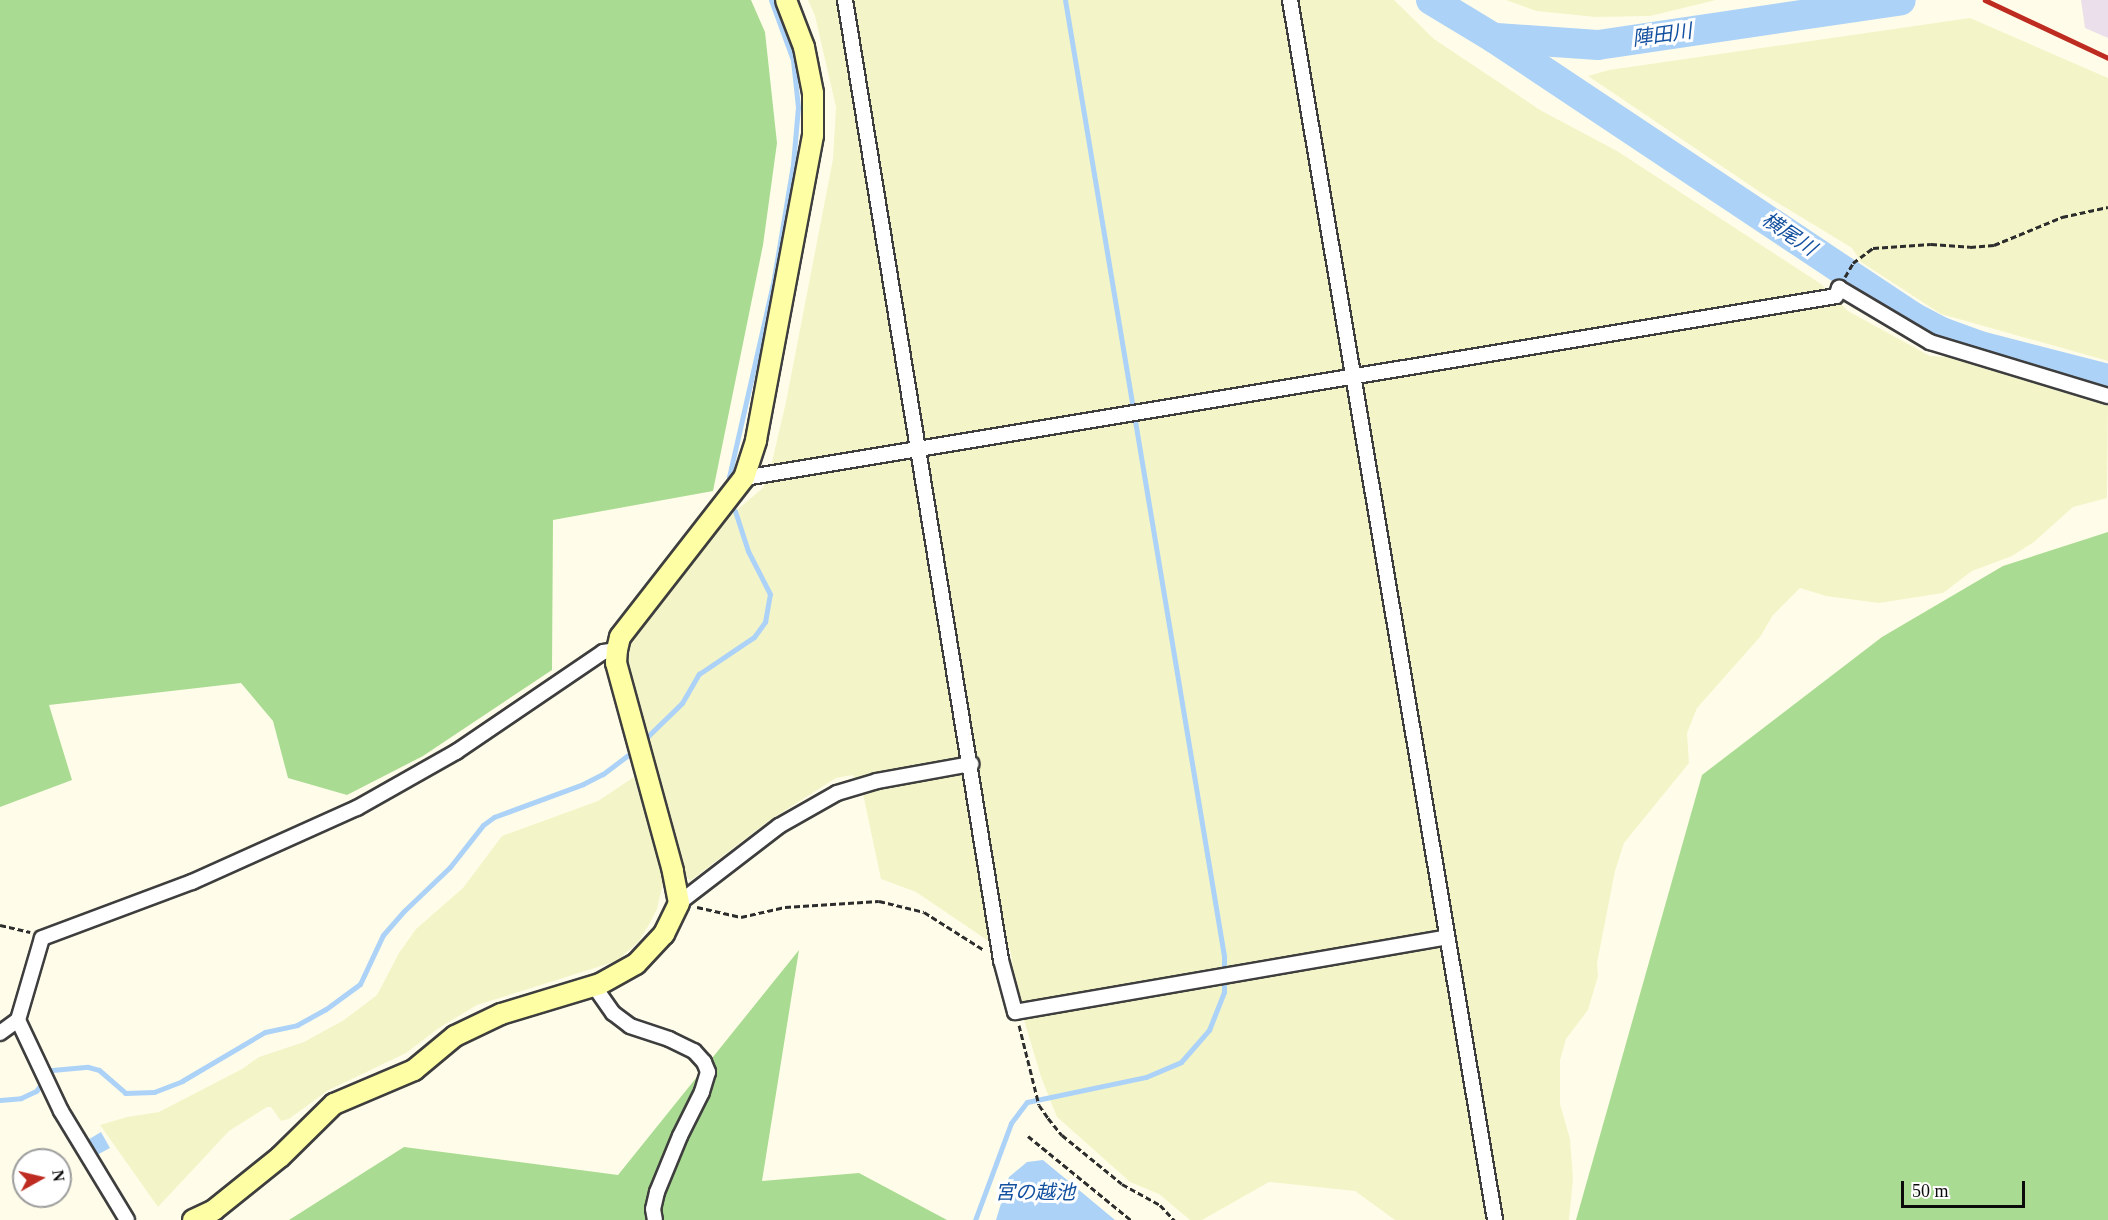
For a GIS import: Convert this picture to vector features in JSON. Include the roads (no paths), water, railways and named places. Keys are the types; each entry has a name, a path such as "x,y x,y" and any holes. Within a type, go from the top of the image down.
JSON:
{"street":[{"path":"679,903 674,871 616,663 617,650 620,637 744,478 756,440 813,135 813,93 804,48 786,0"},
{"path":"844,0 971,764 1001,960 1015,1012 1447,937"},
{"path":"1290,0 1495,1220"},
{"path":"744,478 1836,296 1839,288 1930,342 2108,396"},
{"path":"0,1033 18,1020 42,938 192,882 357,808 456,752 603,652 617,650"},
{"path":"193,1220 214,1210 280,1157 334,1104 414,1070 455,1036 501,1014 594,986 636,964 664,934 679,903 779,826 837,793 877,782 971,764"},
{"path":"594,986 613,1013 630,1026 669,1038 694,1051 704,1062 708,1072 702,1092 680,1136 657,1192 653,1209 655,1220"},
{"path":"18,1020 51,1090 127,1220"}],"water":[{"path":"101,1132 110,1148 95,1156 86,1141"},
{"name":"宮の越池","path":"1043,1160 1115,1220 996,1220 1009,1177 1027,1162"}],"waterway":[{"path":"730,484 729,477 773,284 793,164 798,107 793,60 771,0"},
{"path":"975,1220 1011,1123 1027,1102 1146,1077 1181,1062 1209,1030 1224,992 1224,956 1065,0"},
{"name":"横尾川","path":"1431,0 1494,38 1913,317 1939,331 1980,346 2108,379"},
{"name":"陣田川","path":"1497,38 1598,45 1901,0"},
{"path":"646,738 682,703 699,674 754,637 765,622 770,594 748,551 735,511"},
{"path":"0,1100 21,1098 36,1091 52,1070 88,1067 99,1070 125,1093 154,1092 182,1081 265,1032 297,1025 326,1009 360,984 383,935 404,911 450,867 483,825 494,817 583,784 603,774 628,755"}],"railway":[{"path":"1985,0 2108,58"}]}
